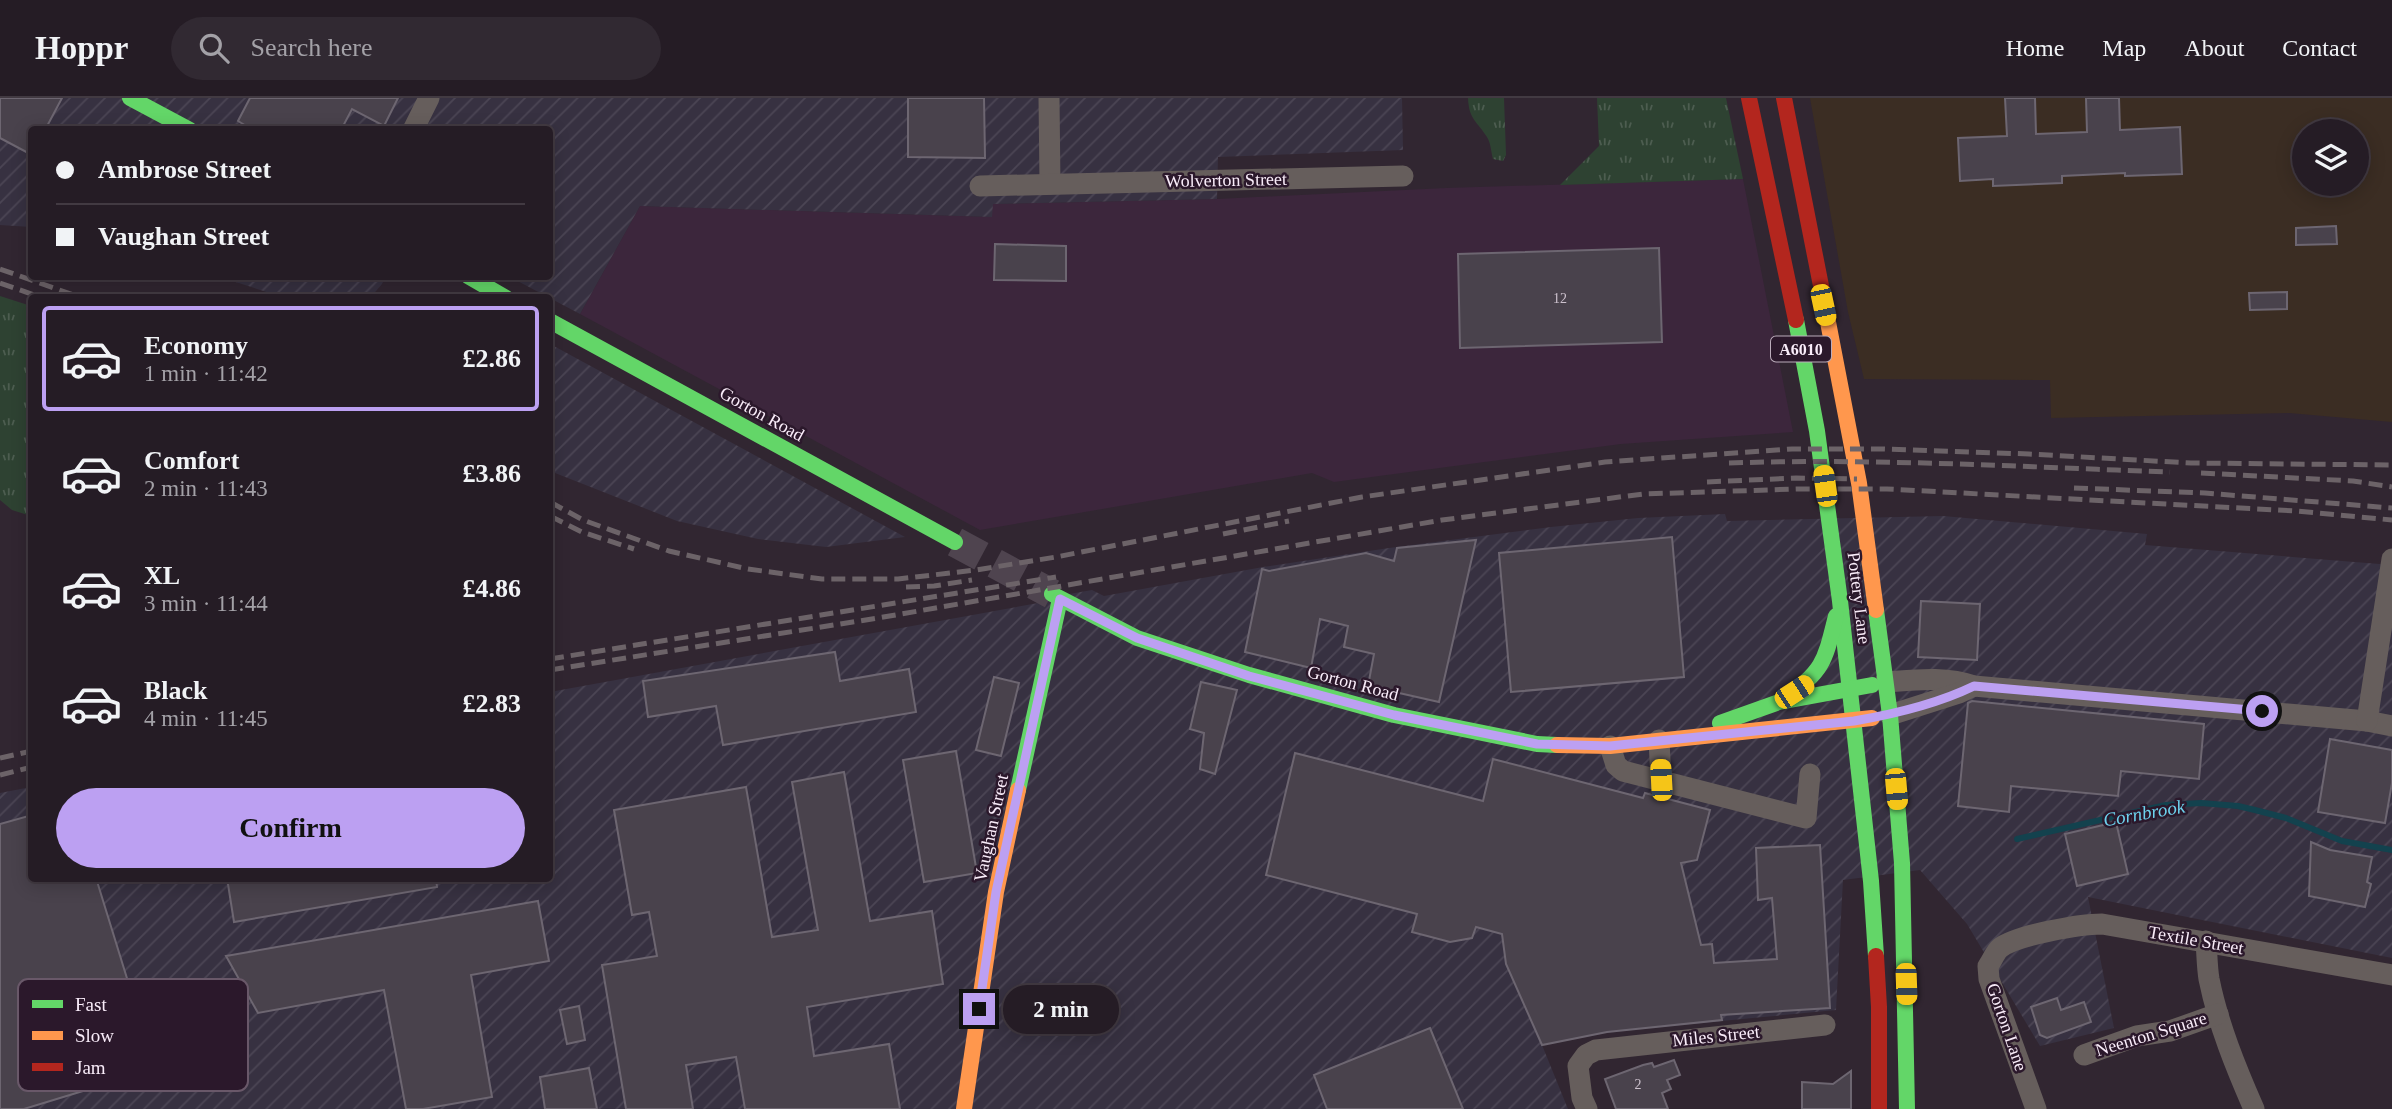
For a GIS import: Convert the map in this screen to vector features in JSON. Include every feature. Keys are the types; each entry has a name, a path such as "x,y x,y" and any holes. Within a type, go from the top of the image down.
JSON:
{"main road":[{"path":"130,98 182,126"},
{"name":"Pottery Lane","path":"1749,98 1818,431 1840,601 1871,881 1879,1007 1879,1109"},
{"path":"1762,98 1782,249"},
{"name":"Pottery Lane","path":"1784,98 1859,483 1890,715 1902,863 1907,1109"},
{"path":"475,280 499,294"},
{"name":"Gorton Road","path":"553,323 955,542"},
{"name":"Gorton Road","path":"1056,596 1137,638 1249,676 1381,711 1537,744 1610,746 1890,715"},
{"name":"Vaughan Street","path":"964,1109 996,892 1056,596"},
{"path":"1779,702 1808,682 1826,657 1840,601"},
{"name":"Gorton Road","path":"1659,740 1730,720 1779,702 1885,682"}],"street":[{"path":"415,126 429,98"},
{"path":"1049,98 1049,184"},
{"name":"Wolverton Street","path":"980,186 1403,176"},
{"path":"2367,720 2392,559"},
{"path":"1885,682 1928,679 1960,681 1974,686 2367,720 2392,726"},
{"path":"1890,715 1974,686"},
{"path":"1659,740 1661,780"},
{"path":"1610,746 1616,765 1623,771 1806,818 1810,774"},
{"name":"Textile Street","path":"2001,947 2039,933 2102,924 2392,975"},
{"path":"2206,941 2209,978 2218,1014 2238,1073 2255,1109"},
{"name":"Gorton Lane","path":"2001,947 1988,966 1989,979 2036,1109"},
{"name":"Neenton Square","path":"2084,1055 2137,1036 2170,1031 2218,1014"},
{"name":"Miles Street","path":"1587,1109 1578,1066 1590,1052 1608,1047 1825,1025"}],"shaded area":[{"path":"0,98 1402,98 1403,150 1218,157 1217,199 993,204 992,217 640,206 580,314 553,300 553,294 542,294 516,280 553,280 553,126 28,126 28,227 0,225"},
{"path":"1810,98 2392,98 2392,422 2289,413 2051,418 2050,380 1864,379 1848,312"},
{"path":"1743,179 1793,432 1621,444 1334,482 1312,473 980,530 580,314 640,206 991,217 992,204 1217,199 1446,188"},
{"path":"229,280 384,280 373,294 273,294"},
{"path":"553,346 905,537 826,547 758,539 677,521 553,472"},
{"path":"1725,514 1727,521 1943,516 2147,534 2145,545 2392,565 2392,958 2088,897 2114,1028 2040,1046 1967,924 1920,870 1843,880 1836,1010 1607,1032 1542,1045 1568,1109 0,1109 0,793 28,788 28,882 553,882 553,691 1038,603 1035,600 1092,590 1104,596 1263,567 1389,548 1638,518"}],"green space":[{"path":"1468,98 1504,98 1506,155 1503,161 1493,159 1488,139 1472,116"},
{"path":"1597,98 1726,98 1743,179 1560,185 1599,146"},
{"path":"0,296 28,305 28,515 12,510 0,500"}],"building":[{"path":"0,98 62,98 47,126 28,126 28,153 0,138"},
{"path":"250,98 398,98 384,126 352,109 343,126 246,126 238,121"},
{"path":"908,98 984,98 985,158 908,157"},
{"path":"2005,98 2035,98 2036,134 2087,132 2086,98 2119,98 2120,130 2180,127 2182,174 2062,176 2062,183 1993,186 1993,179 1960,181 1958,138 2007,136"},
{"path":"2336,226 2337,244 2296,245 2296,228"},
{"path":"995,244 1066,246 1066,281 994,280"},
{"path":"1659,248 1662,342 1460,348 1458,254"},
{"path":"2287,292 2287,309 2250,310 2249,293"},
{"path":"1672,537 1684,677 1511,692 1499,553"},
{"path":"1476,540 1439,702 1368,686 1374,654 1344,647 1348,626 1320,619 1311,668 1245,652 1262,569 1269,571 1366,553 1394,561 1397,548"},
{"path":"1921,601 1980,604 1977,660 1918,657"},
{"path":"835,652 840,681 909,669 916,712 723,745 716,706 648,717 643,681"},
{"path":"994,677 1019,683 1001,756 976,750"},
{"path":"1201,682 1237,690 1215,774 1200,769 1204,733 1190,729"},
{"path":"1972,701 2204,724 2199,779 2121,771 2118,796 2011,786 2009,812 1958,806 1968,703"},
{"path":"2330,739 2392,750 2392,783 2385,823 2318,812"},
{"path":"956,751 977,873 924,882 903,760"},
{"path":"1295,753 1483,801 1493,759 1643,798 1645,793 1710,810 1697,860 1681,863 1701,945 1712,944 1714,963 1777,959 1772,898 1758,900 1756,848 1820,845 1830,1008 1721,1015 1722,1020 1607,1032 1542,1045 1506,964 1502,934 1476,927 1472,938 1450,942 1412,932 1417,914 1266,875"},
{"path":"844,772 870,921 932,911 943,984 807,1007 814,1056 889,1044 900,1109 745,1109 736,1057 686,1065 693,1109 626,1109 602,965 657,956 649,912 632,915 614,810 746,787 772,937 818,930 792,782"},
{"path":"28,816 28,882 97,882 127,979 18,979 18,1091 83,1091 24,1109 0,1109 0,824"},
{"path":"2116,822 2128,874 2077,886 2065,834"},
{"path":"2311,842 2330,850 2372,857 2367,882 2371,884 2365,907 2309,896"},
{"path":"228,882 436,882 437,887 234,922"},
{"path":"538,901 549,961 471,975 492,1097 423,1109 406,1109 384,990 258,1013 248,995 248,979 239,979 226,956"},
{"path":"2057,998 2061,1010 2084,1002 2091,1022 2047,1038 2040,1035 2031,1007"},
{"path":"579,1006 585,1040 567,1044 560,1010"},
{"path":"1430,1028 1463,1109 1327,1109 1314,1075"},
{"path":"1674,1060 1680,1075 1667,1080 1671,1089 1662,1093 1668,1109 1616,1109 1605,1079 1643,1065 1652,1063 1654,1067"},
{"path":"589,1068 597,1109 545,1109 540,1077"},
{"path":"1851,1071 1851,1109 1802,1109 1802,1082 1833,1084"}],"waterway":[{"name":"Cornbrook","path":"2017,839 2166,805 2201,803 2255,810 2286,818 2342,841 2392,850"}],"tunnel":[{"path":"955,542 1052,594"}],"railway":[{"path":"0,269 28,279"},
{"path":"31,280 71,294"},
{"path":"0,283 32,294"},
{"path":"553,504 583,520 669,551 748,569 822,579 898,579 1056,557 1362,497 1605,462 1792,449 1882,449 2191,463 2392,465"},
{"path":"1729,463 1894,462 2170,472"},
{"path":"2201,473 2353,481 2392,487"},
{"path":"1707,482 1796,478 1857,479"},
{"path":"2074,488 2205,493 2392,508"},
{"path":"553,670 878,618 1442,520 1643,494 1887,489 2296,511 2392,520"},
{"path":"553,518 582,532 634,549"},
{"path":"1223,534 1289,521"},
{"path":"553,659 1056,577"},
{"path":"906,587 972,580"},
{"path":"0,758 28,752"},
{"path":"0,775 28,768"}],"traffic: fast":[{"path":"130,98 182,126"},
{"path":"475,280 499,294"},
{"path":"1796,320 1817,431 1840,601 1871,881 1876,956"},
{"path":"553,323 955,542"},
{"path":"1052,594 1137,638 1249,675 1394,715 1537,744 1557,745"},
{"path":"1018,790 1060,599"},
{"path":"1876,610 1890,715 1902,863 1907,1109"},
{"path":"1785,698 1808,680 1821,663 1836,616"},
{"path":"1720,723 1779,702 1872,685"}],"traffic: slow":[{"path":"1823,296 1859,483 1876,610"},
{"path":"1557,745 1610,746 1872,718"},
{"path":"964,1109 996,892 1018,790"}],"traffic: jam":[{"path":"1749,98 1796,320"},
{"path":"1784,98 1823,296"},
{"path":"1876,956 1879,1109"}],"route":[{"path":"979,1009 996,892 1060,599 1137,638 1249,676 1394,715 1537,744 1610,746 1854,721 1890,715 1974,686 2262,711"}]}
